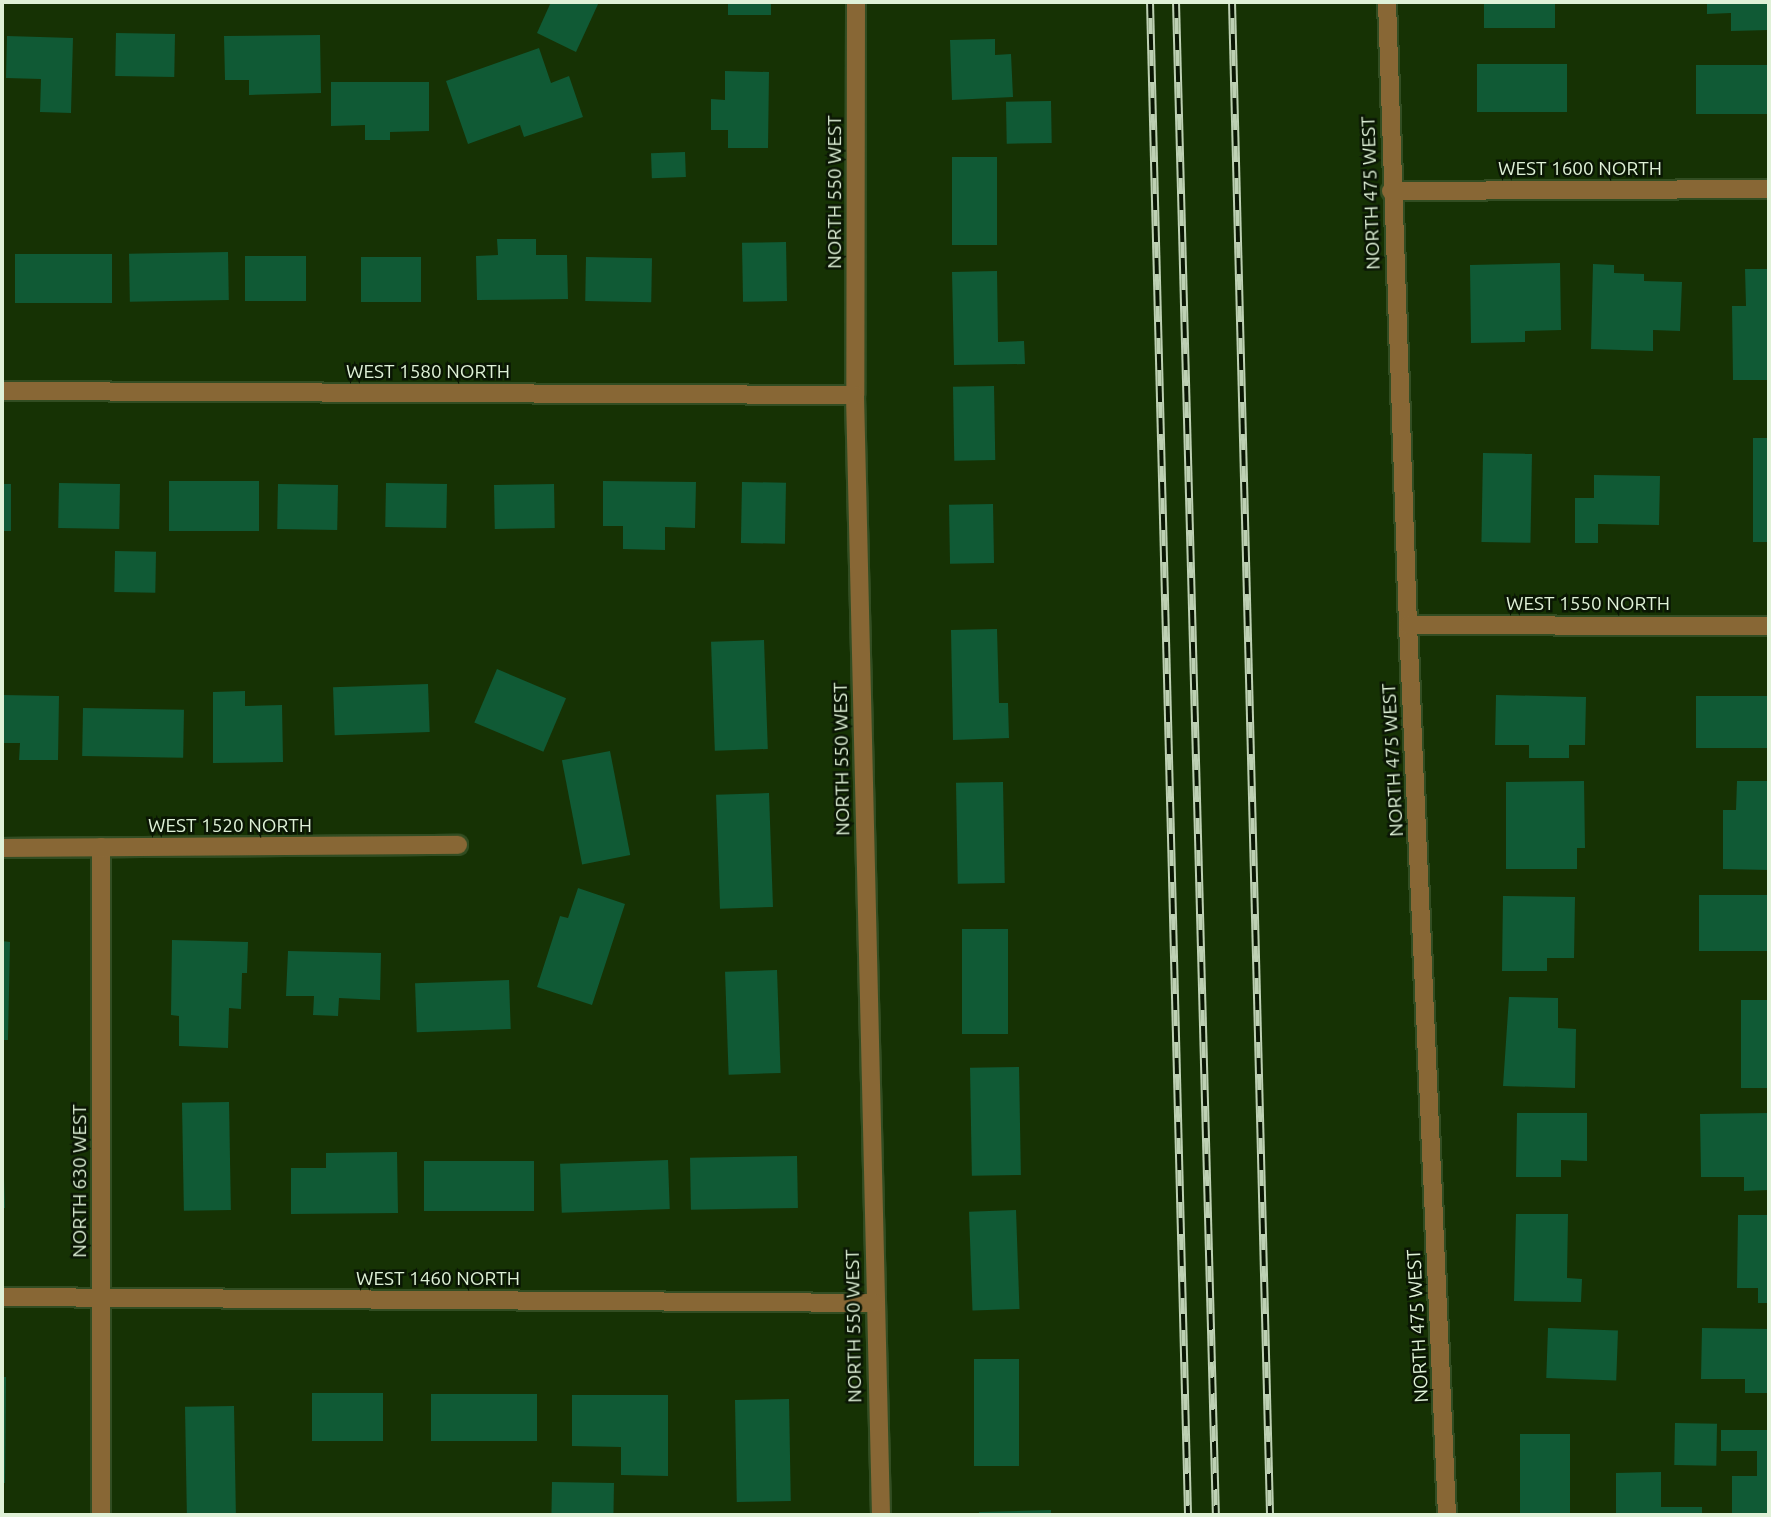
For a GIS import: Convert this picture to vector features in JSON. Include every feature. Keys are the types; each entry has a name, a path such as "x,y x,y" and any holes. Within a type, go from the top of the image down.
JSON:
{"street":[{"name":"NORTH 550 WEST","path":"856,2 855,394 881,1515"},
{"name":"NORTH 475 WEST","path":"1387,2 1391,191 1408,625 1447,1515"},
{"name":"WEST 1600 NORTH","path":"1391,191 1769,189"},
{"name":"WEST 1580 NORTH","path":"2,391 855,394"},
{"name":"WEST 1550 NORTH","path":"1408,625 1769,626"},
{"name":"WEST 1520 NORTH","path":"2,848 458,845"},
{"name":"NORTH 630 WEST","path":"101,847 101,1515"},
{"name":"WEST 1460 NORTH","path":"2,1297 875,1303"}],"building":[{"path":"551,2 599,2 576,52 537,33"},
{"path":"728,2 771,2 771,15 728,15"},
{"path":"1484,2 1555,2 1555,28 1484,28"},
{"path":"1707,2 1769,2 1769,30 1731,31 1731,13 1707,14"},
{"path":"116,33 175,34 174,77 115,76"},
{"path":"320,35 321,93 249,95 249,80 225,80 224,36"},
{"path":"7,36 73,38 71,113 40,112 41,79 6,78"},
{"path":"995,39 995,55 1011,54 1013,97 952,100 950,40"},
{"path":"539,48 551,83 569,76 583,117 524,137 520,125 468,144 446,81"},
{"path":"1477,64 1567,64 1567,112 1477,112"},
{"path":"1696,65 1769,65 1769,114 1696,114"},
{"path":"725,71 769,72 768,148 728,148 728,130 711,130 711,99 725,100"},
{"path":"331,82 429,82 429,131 390,132 390,140 365,140 365,125 331,126"},
{"path":"1051,101 1052,143 1007,144 1006,102"},
{"path":"685,152 686,177 652,178 651,153"},
{"path":"952,157 997,157 997,245 952,245"},
{"path":"497,239 536,239 536,255 567,255 568,299 477,300 476,256 498,255"},
{"path":"786,242 787,301 743,302 742,243"},
{"path":"228,252 229,300 130,302 129,254"},
{"path":"15,254 112,254 112,303 15,303"},
{"path":"245,256 306,256 306,301 245,301"},
{"path":"361,257 421,257 421,302 361,302"},
{"path":"586,257 652,258 651,302 585,301"},
{"path":"1560,263 1561,330 1525,331 1525,342 1471,343 1470,265"},
{"path":"1593,264 1614,265 1614,273 1644,274 1644,281 1682,282 1680,331 1653,330 1653,351 1591,349"},
{"path":"1745,269 1769,269 1769,380 1733,380 1732,306 1746,306"},
{"path":"997,271 998,342 1024,341 1025,364 954,365 952,272"},
{"path":"994,386 995,460 954,461 953,387"},
{"path":"1753,438 1769,438 1769,542 1753,542"},
{"path":"1483,453 1532,454 1530,543 1481,542"},
{"path":"1594,475 1660,476 1659,525 1598,524 1598,543 1575,543 1575,498 1594,498"},
{"path":"169,481 259,481 259,531 169,531"},
{"path":"603,481 696,482 695,528 665,527 665,550 623,549 623,526 603,526"},
{"path":"742,482 786,483 785,544 741,543"},
{"path":"59,483 120,484 119,529 58,528"},
{"path":"386,483 447,484 446,528 385,527"},
{"path":"2,484 11,484 11,531 2,531"},
{"path":"278,484 338,485 337,530 277,529"},
{"path":"554,484 555,528 495,529 494,485"},
{"path":"993,504 994,563 950,564 949,505"},
{"path":"115,551 156,552 155,593 114,592"},
{"path":"997,629 999,703 1008,703 1009,738 953,740 951,630"},
{"path":"764,640 768,749 715,751 711,642"},
{"path":"497,669 566,698 543,752 474,722"},
{"path":"428,684 430,732 335,735 333,687"},
{"path":"245,691 245,706 282,705 283,762 213,763 213,692"},
{"path":"2,695 59,696 58,760 19,760 20,743 2,743"},
{"path":"1496,695 1586,697 1585,745 1569,745 1569,758 1529,758 1529,745 1495,745"},
{"path":"1696,696 1769,696 1769,748 1696,748"},
{"path":"83,708 184,710 183,758 82,756"},
{"path":"610,751 630,855 582,864 562,760"},
{"path":"1584,781 1585,848 1577,848 1577,869 1506,869 1506,782"},
{"path":"1737,781 1769,781 1769,870 1723,869 1723,810 1736,810"},
{"path":"1003,782 1005,883 958,884 956,783"},
{"path":"769,793 773,907 720,909 716,795"},
{"path":"578,888 625,904 592,1005 537,987 560,916 568,918"},
{"path":"1699,895 1769,895 1769,951 1699,951"},
{"path":"1503,896 1575,897 1574,958 1547,958 1547,971 1502,971"},
{"path":"962,929 1008,929 1008,1034 962,1034"},
{"path":"172,940 248,942 247,973 242,973 241,1009 229,1008 228,1048 179,1046 179,1016 171,1015"},
{"path":"2,941 10,942 8,1040 2,1040"},
{"path":"288,951 381,953 380,1000 339,998 338,1016 313,1015 314,996 286,996"},
{"path":"777,970 781,1073 729,1075 725,972"},
{"path":"509,980 511,1029 417,1032 415,983"},
{"path":"1509,997 1558,998 1558,1028 1576,1029 1575,1088 1503,1086"},
{"path":"1741,1000 1769,1000 1769,1088 1741,1088"},
{"path":"1019,1067 1021,1175 972,1176 970,1068"},
{"path":"229,1102 231,1210 184,1211 182,1103"},
{"path":"1517,1113 1587,1113 1587,1161 1561,1160 1561,1177 1516,1177"},
{"path":"1769,1113 1769,1190 1744,1191 1744,1177 1701,1177 1700,1114"},
{"path":"2,1118 5,1208 2,1208"},
{"path":"397,1152 398,1213 291,1214 291,1168 326,1168 326,1153"},
{"path":"797,1156 798,1208 691,1210 690,1158"},
{"path":"668,1160 670,1209 562,1213 560,1164"},
{"path":"424,1161 534,1161 534,1211 424,1211"},
{"path":"1016,1210 1019,1309 972,1311 969,1212"},
{"path":"1516,1214 1568,1214 1567,1278 1582,1279 1581,1302 1514,1301"},
{"path":"1738,1215 1769,1215 1769,1303 1758,1303 1758,1288 1737,1288"},
{"path":"1548,1328 1618,1330 1616,1380 1546,1378"},
{"path":"1702,1328 1769,1329 1769,1393 1745,1393 1745,1379 1701,1379"},
{"path":"974,1359 1019,1359 1019,1466 974,1466"},
{"path":"2,1377 6,1377 5,1483 2,1483"},
{"path":"312,1393 383,1393 383,1441 312,1441"},
{"path":"431,1394 537,1394 537,1441 431,1441"},
{"path":"572,1395 668,1395 668,1476 621,1475 621,1447 572,1446"},
{"path":"789,1399 791,1501 737,1502 735,1400"},
{"path":"234,1406 236,1515 187,1515 185,1407"},
{"path":"1675,1423 1717,1424 1716,1466 1674,1465"},
{"path":"1721,1430 1769,1430 1769,1515 1732,1515 1732,1476 1757,1476 1757,1451 1721,1451"},
{"path":"1520,1434 1570,1434 1570,1515 1520,1515"},
{"path":"1661,1472 1661,1507 1702,1507 1702,1515 1616,1515 1616,1473"},
{"path":"552,1482 614,1483 613,1515 551,1515"},
{"path":"1051,1510 1051,1515 979,1515 979,1512"}],"railway":[{"path":"1150,2 1188,1515"},
{"path":"1176,2 1216,1515"},
{"path":"1232,2 1270,1515"}]}
